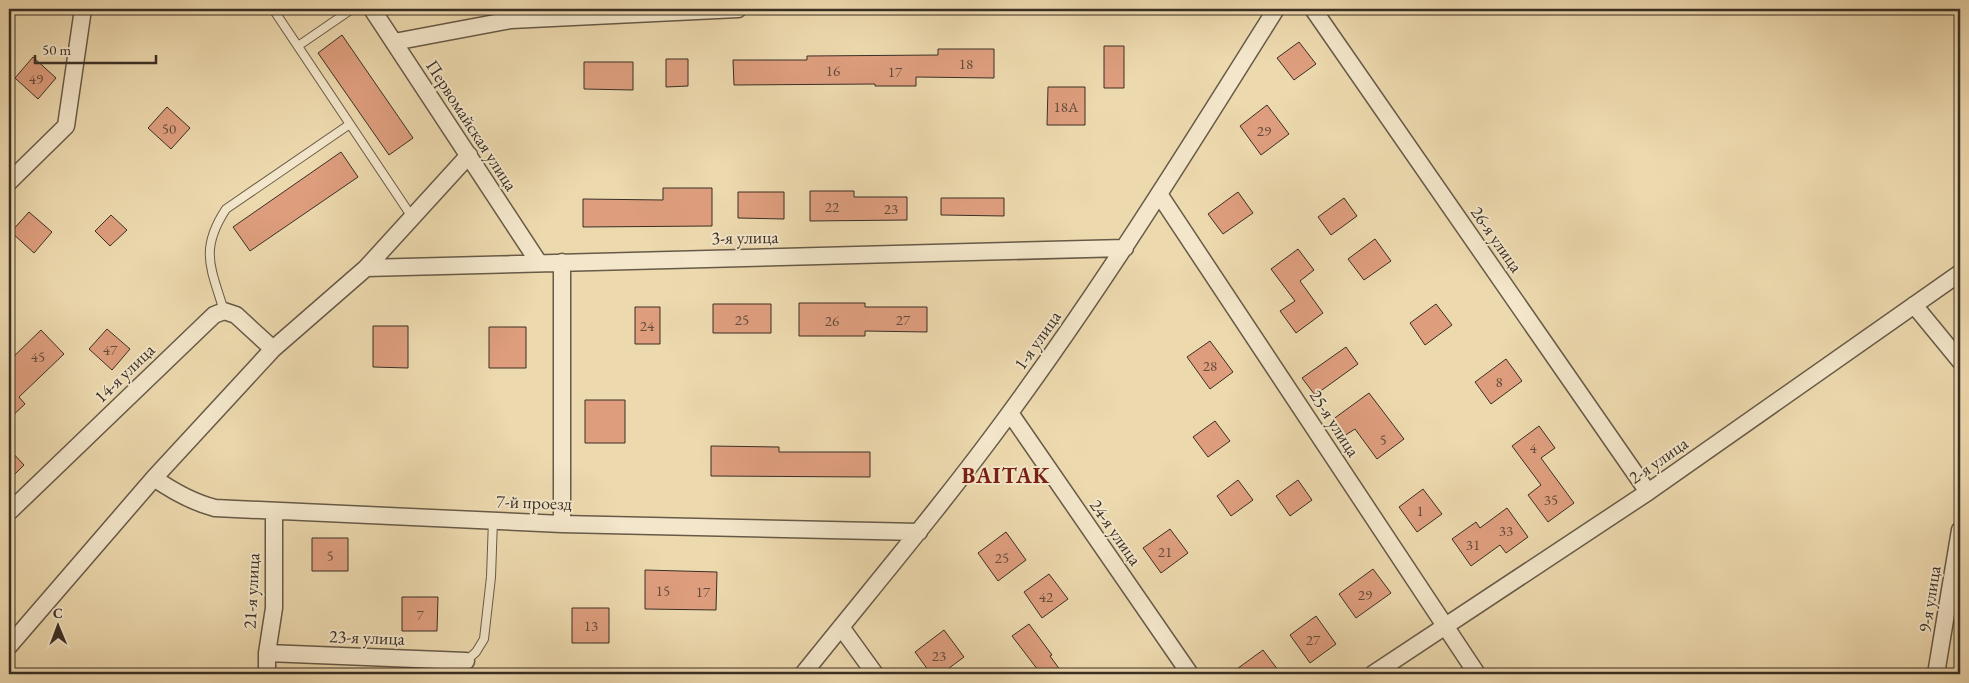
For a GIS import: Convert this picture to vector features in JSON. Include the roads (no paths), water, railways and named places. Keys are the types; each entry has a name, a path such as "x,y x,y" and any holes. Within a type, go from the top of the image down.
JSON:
{"street":[{"path":"9,182 66,126 83,9"},
{"name":"Первомайская улица","path":"372,9 539,262"},
{"path":"394,42 511,20 738,9"},
{"name":"1-я улица","path":"803,674 919,532 1010,414 1125,248 1276,9"},
{"name":"26-я улица","path":"1313,9 1648,492"},
{"path":"9,646 154,478 273,349 366,268 469,155"},
{"name":"25-я улица","path":"1159,194 1477,674"},
{"name":"3-я улица","path":"366,268 1125,248"},
{"path":"562,262 562,524"},
{"name":"2-я улица","path":"1374,674 1648,492 1960,273"},
{"path":"1914,305 1960,362"},
{"path":"224,311 236,315 273,349"},
{"name":"14-я улица","path":"9,512 214,315 224,311"},
{"name":"24-я улица","path":"1010,414 1190,674"},
{"name":"7-й проезд","path":"154,478 172,491 214,508 562,524 919,532"},
{"name":"21-я улица","path":"267,674 267,653 274,608 274,511"},
{"name":"9-я улица","path":"1936,674 1960,530"},
{"path":"841,627 875,674"},
{"name":"23-я улица","path":"267,653 466,661"}],"lane":[{"path":"273,9 412,217"},
{"path":"298,46 352,9"},
{"path":"224,311 212,271 209,246 215,226 226,209 350,124"},
{"path":"466,661 476,652 484,639 491,577 493,520"}],"district":[{"name":"BAITAK","path":"1006,475"}]}
